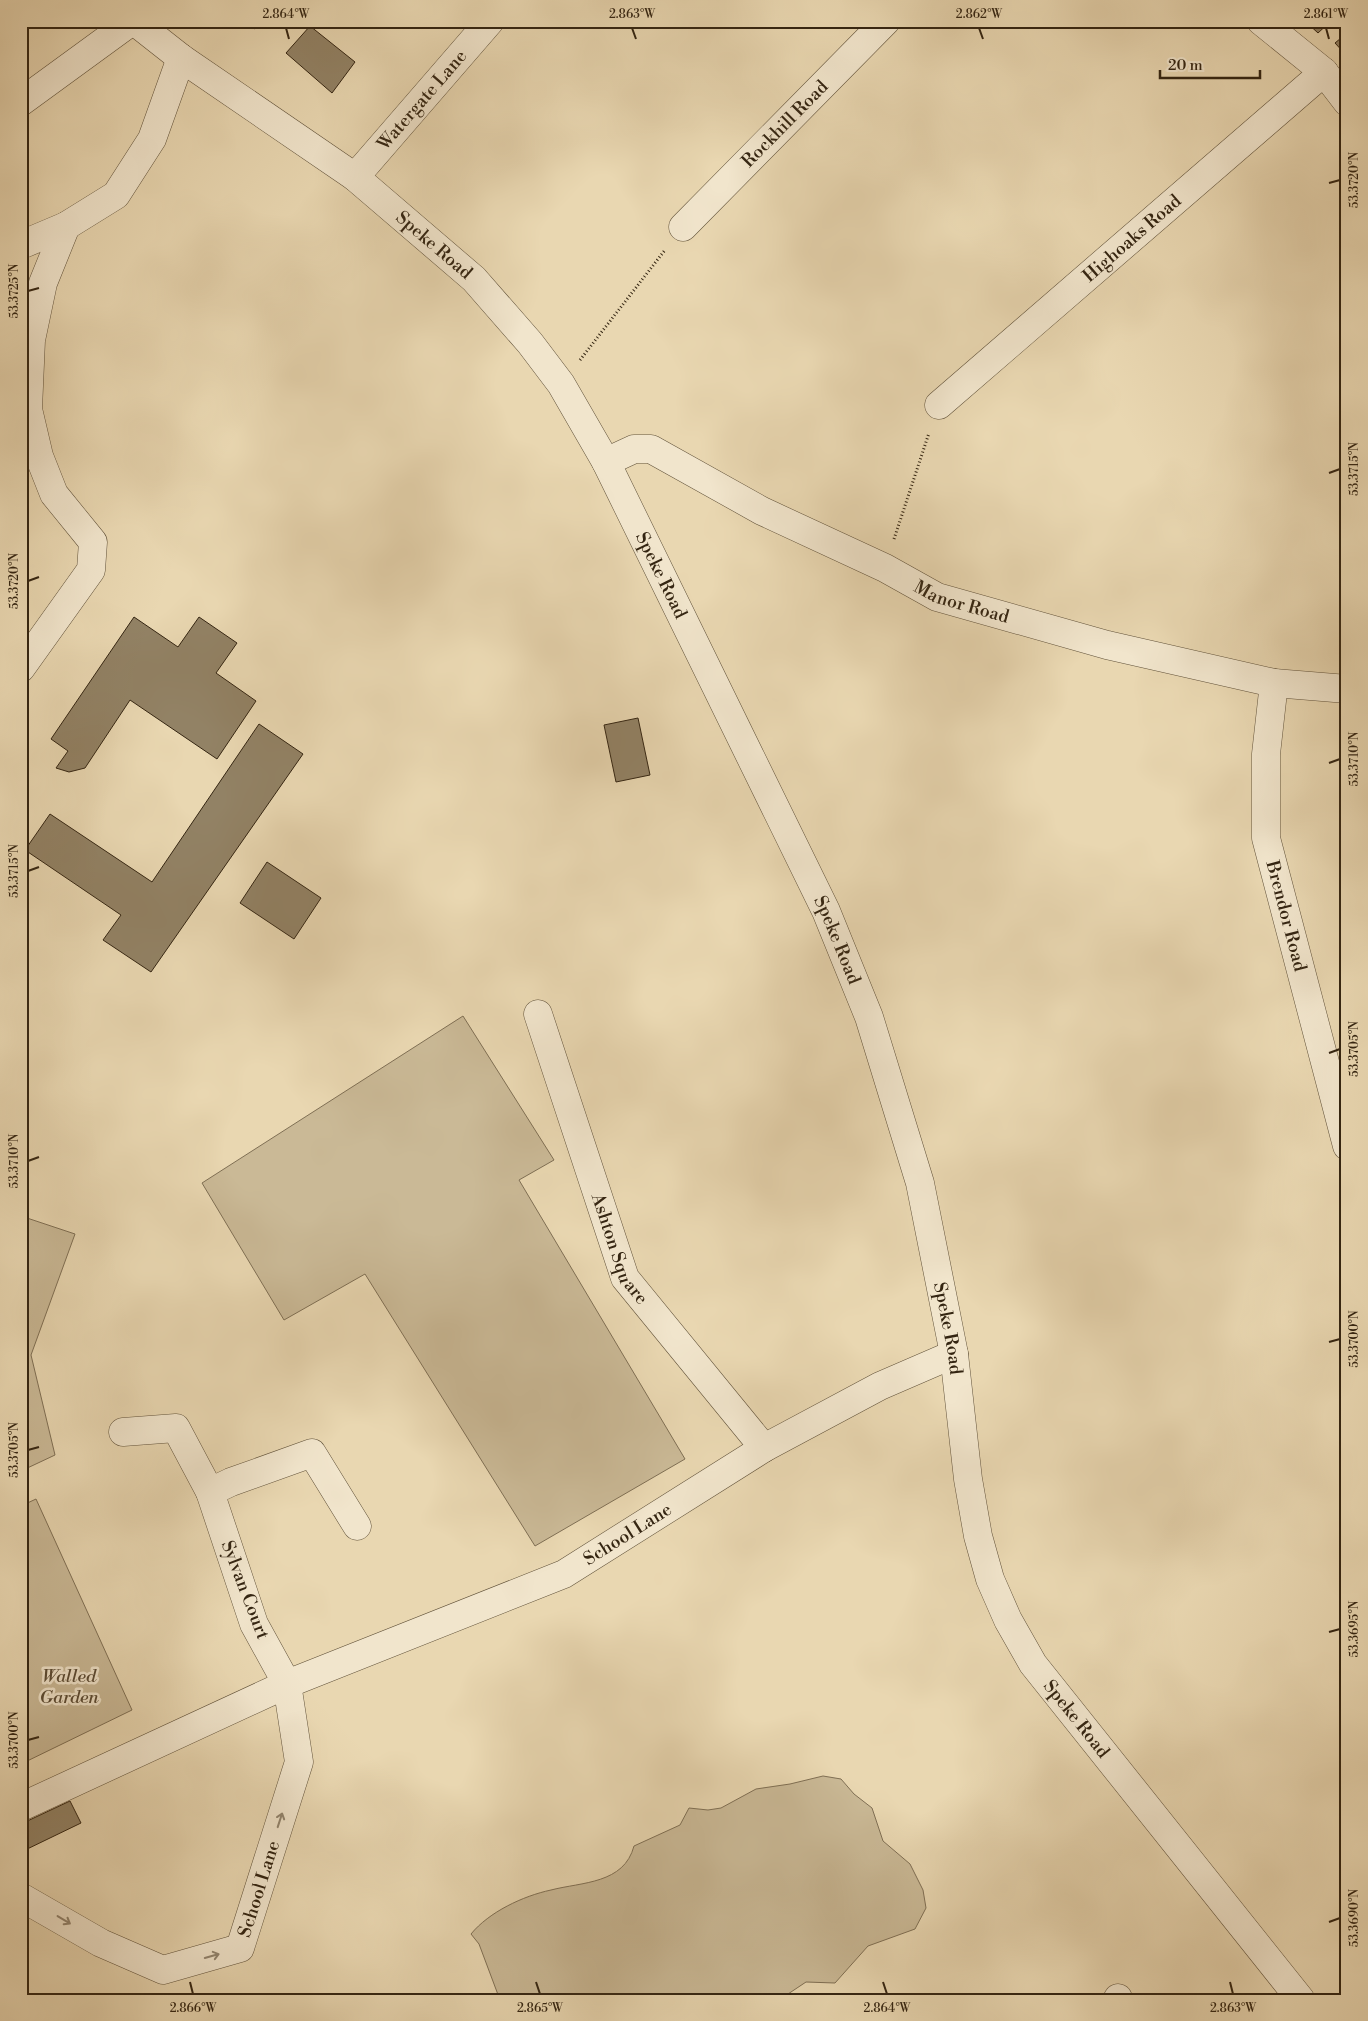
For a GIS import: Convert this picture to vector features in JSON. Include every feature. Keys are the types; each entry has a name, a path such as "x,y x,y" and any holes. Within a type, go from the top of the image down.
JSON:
{"street":[{"name":"Speke Road","path":"133,21 181,58 355,177 474,279 530,343 561,384 606,462 826,911 869,1018 920,1183 954,1354 968,1479 978,1536 990,1579 1008,1620 1033,1664 1301,2000"},
{"path":"21,102 133,21"},
{"name":"Watergate Lane","path":"355,177 490,21"},
{"name":"Rockhill Road","path":"684,227 886,21"},
{"path":"1261,21 1324,72 1347,102"},
{"path":"21,245 66,226 116,195 152,139 181,58"},
{"name":"Highoaks Road","path":"939,405 1324,72"},
{"path":"21,668 90,570 93,542 54,494 39,456 28,409 31,340 43,283 66,226"},
{"name":"Manor Road","path":"606,462 634,449 651,450 762,511 885,568 937,597 1107,645 1274,683 1347,689"},
{"name":"Brendor Road","path":"1274,683 1266,754 1266,838 1347,1146"},
{"name":"Ashton Square","path":"538,1014 625,1278 764,1448"},
{"name":"School Lane","path":"21,1807 287,1684 564,1574 764,1448 880,1386 954,1354"},
{"name":"Sylvan Court","path":"124,1432 176,1428 210,1492 254,1624 287,1684"},
{"path":"210,1492 312,1453 358,1526"},
{"name":"School Lane","path":"21,1897 101,1943 163,1970 240,1948 299,1762 287,1684"}],"path":[{"path":"561,384 684,227"},
{"path":"885,568 939,405"}],"green space":[{"path":"463,1016 554,1160 519,1180 685,1459 535,1546 365,1274 284,1320 202,1183"},
{"path":"21,1216 75,1234 31,1355 55,1455 21,1471"},
{"name":"Walled Garden","path":"36,1499 132,1710 21,1764 21,1506"},
{"path":"823,1776 841,1779 854,1794 872,1808 883,1841 910,1864 923,1890 926,1908 915,1929 868,1946 835,1983 806,1982 779,2000 500,2000 479,1944 471,1934 478,1926 497,1912 529,1896 588,1883 612,1875 629,1858 634,1846 680,1825 689,1808 708,1810 721,1808 756,1789 790,1784"}],"building":[{"path":"245,21 261,21 255,29"},
{"path":"1305,21 1331,21 1318,33"},
{"path":"310,26 355,62 332,93 286,53"},
{"path":"1347,33 1347,56 1335,43"},
{"path":"134,617 178,647 199,617 237,643 216,673 256,701 217,759 130,700 85,768 69,772 56,768 68,751 51,739"},
{"path":"638,718 650,775 616,782 604,725"},
{"path":"259,724 303,754 151,972 103,940 121,915 25,850 50,814 152,882"},
{"path":"267,862 321,898 294,939 240,903"},
{"path":"70,1801 81,1823 21,1852 21,1824"}]}
